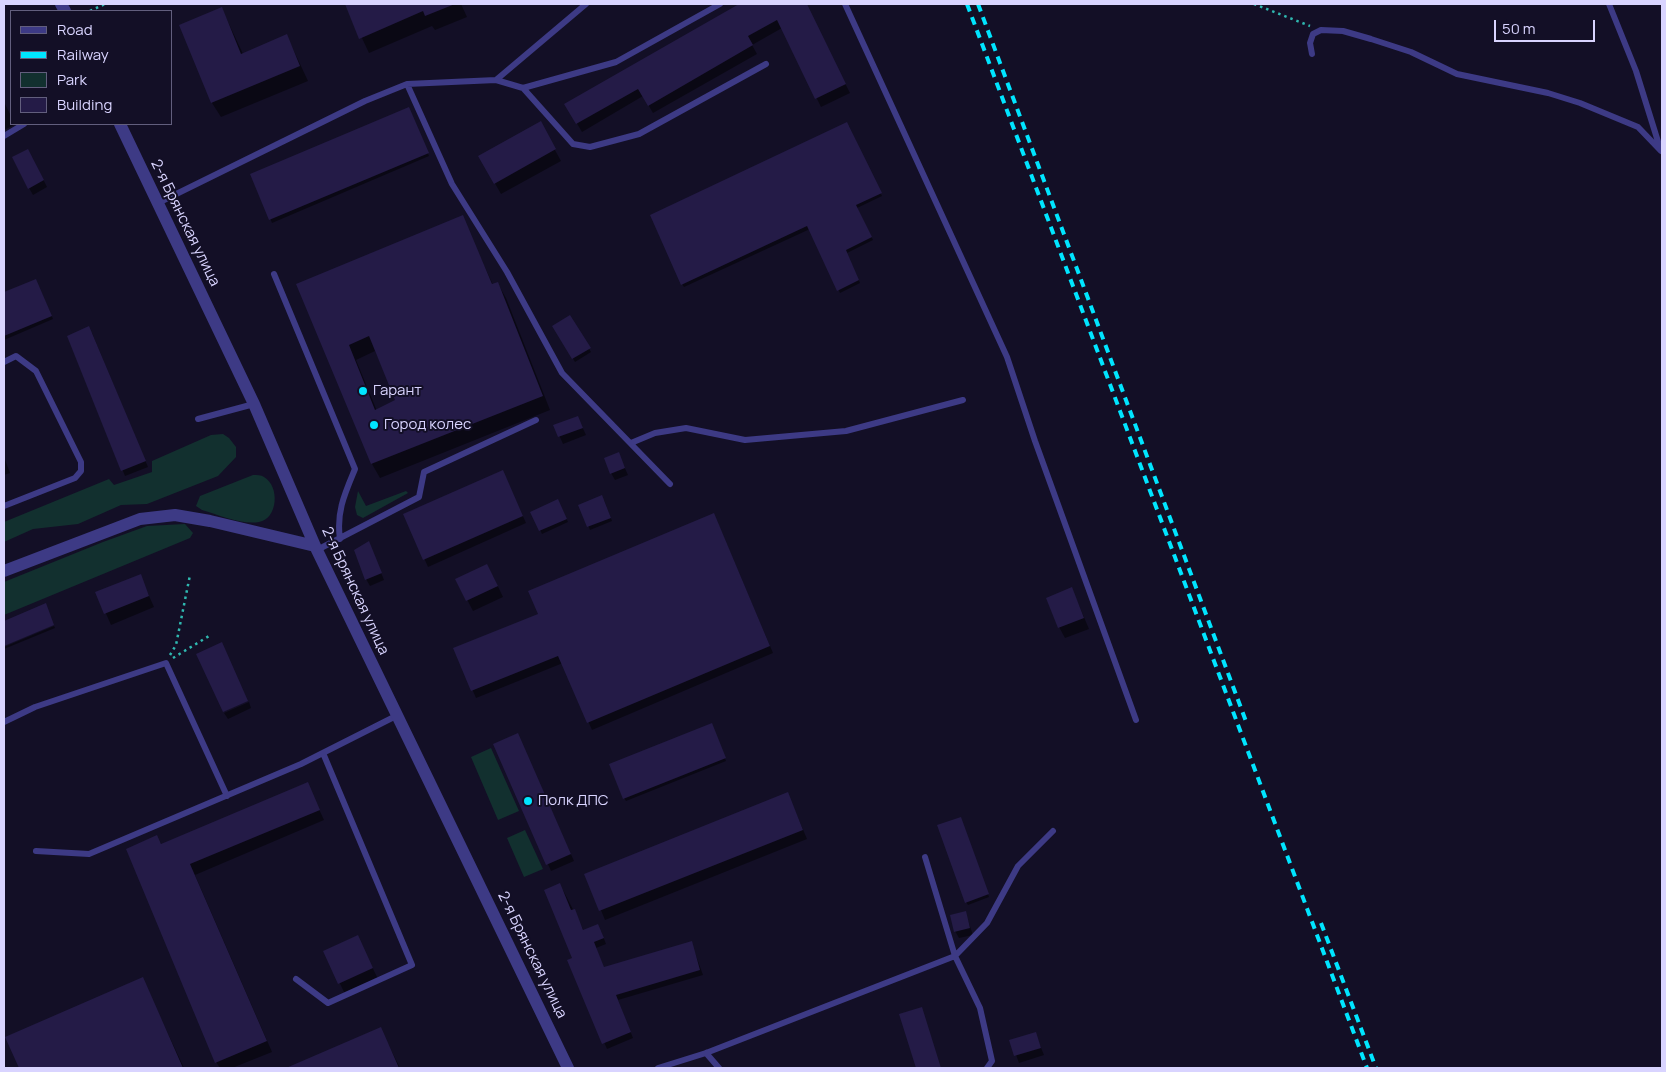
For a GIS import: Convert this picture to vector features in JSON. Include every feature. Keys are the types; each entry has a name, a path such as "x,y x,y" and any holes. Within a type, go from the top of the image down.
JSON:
{"street":[{"name":"2-я Брянская улица","path":"120,125 254,404 316,548 568,1068"},
{"path":"4,571 140,519 175,515 210,521 316,548"}],"lane":[{"path":"496,80 586,4"},
{"path":"522,88 616,62 720,4"},
{"path":"845,4 1007,357 1035,441 1136,720"},
{"path":"1609,4 1636,71 1662,153"},
{"path":"1312,54 1310,43 1314,34 1321,30 1343,31 1372,39 1411,52 1457,74 1548,93 1580,104 1638,127 1662,153"},
{"path":"158,204 365,101 407,84 496,80 522,88 573,144 590,147 639,134 766,64"},
{"path":"407,84 452,184 507,272 562,373 670,484"},
{"path":"4,136 22,125"},
{"path":"274,274 354,468 341,503 338,523 340,539"},
{"path":"4,362 16,356 36,371 80,462 81,471 74,478 4,506"},
{"path":"631,443 655,433 686,428 745,440 846,431 963,400"},
{"path":"198,419 254,404"},
{"path":"316,548 340,539 419,497 424,472 536,420"},
{"path":"4,722 35,707 166,663 226,796"},
{"path":"36,852 89,854 323,753 396,716"},
{"path":"296,979 328,1003 412,965 323,753"},
{"path":"658,1068 706,1053 955,956 987,922 1018,866 1053,831"},
{"path":"925,857 955,956 980,1008 992,1062 987,1068"},
{"path":"706,1053 719,1068"}],"path":[{"path":"92,10 106,4"},
{"path":"1254,4 1321,30"},
{"path":"166,663 176,645 190,575"},
{"path":"166,663 209,636"}],"green space":[{"path":"223,434 236,447 236,457 218,476 147,504 121,505 78,524 33,529 4,542 4,522 109,479 114,485 152,472 152,461 211,435"},
{"path":"253,475 264,477 273,487 275,502 270,515 265,520 252,523 238,521 202,510 196,506 200,496"},
{"path":"358,491 366,506 406,491 408,493 363,518 357,515 355,507"},
{"path":"185,524 193,533 190,538 4,615 4,582 147,526"},
{"path":"491,748 519,811 498,820 471,757"},
{"path":"525,830 543,869 524,877 507,838"}],"building":[{"path":"345,4 455,4 425,16 423,11 359,39"},
{"path":"739,4 807,4 846,84 815,99 777,20 748,36 753,45 648,106 638,89 576,124 564,104"},
{"path":"222,7 241,54 287,34 300,66 211,103 179,25"},
{"path":"409,107 429,153 269,220 250,174"},
{"path":"541,121 556,149 494,184 478,156"},
{"path":"847,122 882,193 856,205 872,237 846,250 859,280 837,291 807,226 681,285 650,215"},
{"path":"28,149 44,180 28,189 12,157"},
{"path":"463,215 492,284 498,282 543,396 371,464 296,284","holes":["369,336 395,400 375,410 349,345"]},
{"path":"36,279 52,316 4,336 4,292"},
{"path":"570,315 591,348 572,359 552,326"},
{"path":"89,326 146,461 121,471 67,336"},
{"path":"578,416 583,428 558,437 553,425"},
{"path":"619,452 625,468 610,474 604,458"},
{"path":"503,470 523,516 423,560 403,514"},
{"path":"602,495 611,518 587,527 578,505"},
{"path":"558,499 567,519 539,531 530,512"},
{"path":"714,513 770,646 587,723 558,656 471,691 453,648 538,614 528,591"},
{"path":"369,541 382,573 365,580 354,550"},
{"path":"487,564 498,586 466,601 455,579"},
{"path":"141,574 149,596 104,614 95,592"},
{"path":"1072,587 1084,618 1058,628 1046,598"},
{"path":"46,603 54,625 4,646 4,621"},
{"path":"222,642 248,701 223,712 196,654"},
{"path":"712,723 726,758 623,799 609,764"},
{"path":"518,733 571,854 546,865 493,744"},
{"path":"308,782 320,810 190,864 267,1041 215,1063 126,849 157,835 161,844"},
{"path":"788,792 803,830 599,911 584,874"},
{"path":"961,817 989,894 965,903 937,825"},
{"path":"560,883 571,910 575,909 583,930 598,924 604,938 594,942 604,967 692,941 700,970 616,995 631,1032 602,1044 567,960 572,958 544,890"},
{"path":"966,911 970,928 954,932 950,915"},
{"path":"358,935 373,968 338,984 323,951"},
{"path":"143,977 183,1068 19,1068 5,1037"},
{"path":"922,1007 941,1068 916,1068 899,1014"},
{"path":"381,1027 399,1068 286,1068"},
{"path":"1036,1032 1041,1048 1014,1056 1009,1040"}],"railway":[{"path":"967,4 1367,1068"},
{"path":"978,4 1247,724"},
{"path":"1321,923 1376,1068"}],"place":[{"name":"Гарант","path":"363,391"},
{"name":"Город колес","path":"374,425"},
{"name":"Полк ДПС","path":"528,801"}]}
